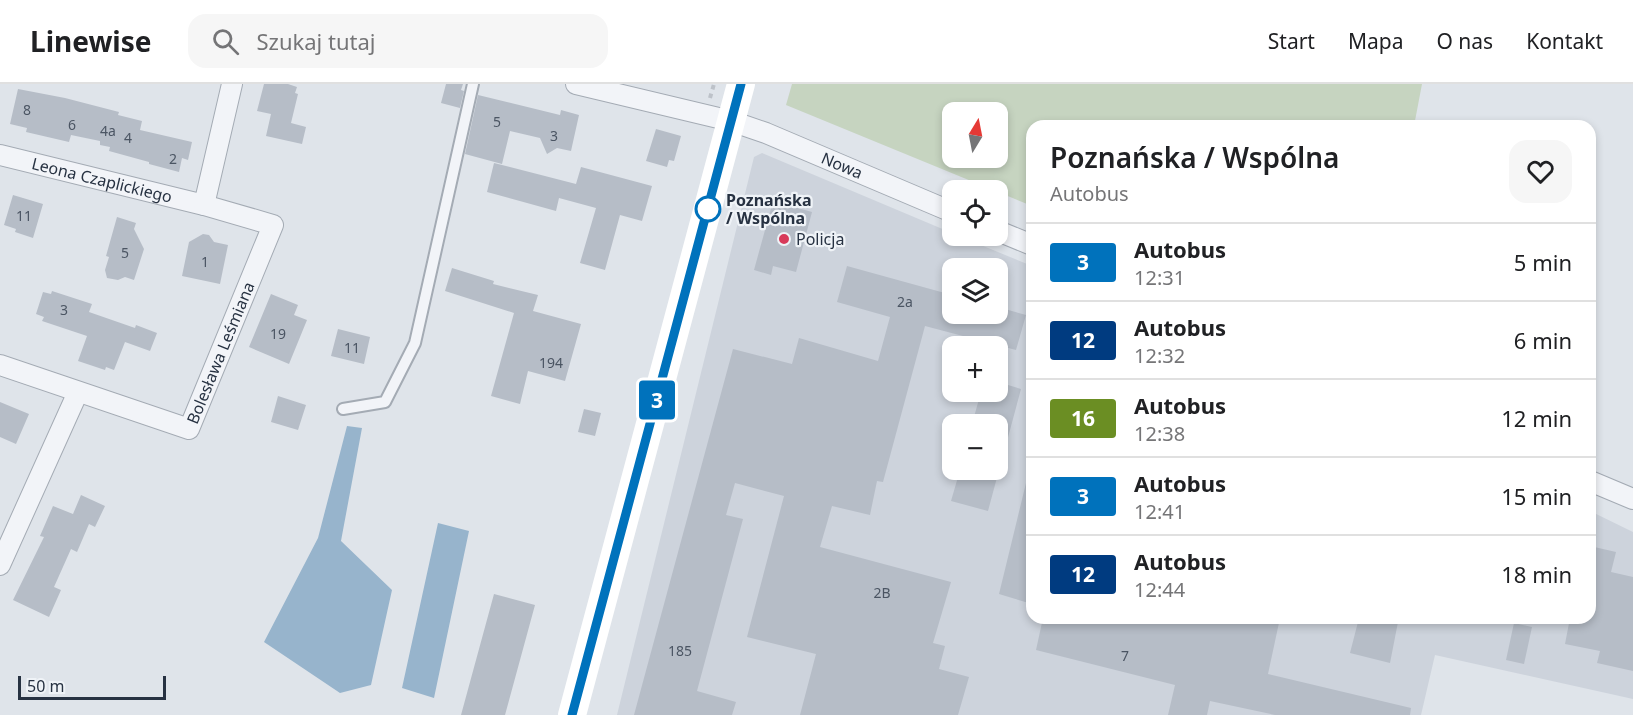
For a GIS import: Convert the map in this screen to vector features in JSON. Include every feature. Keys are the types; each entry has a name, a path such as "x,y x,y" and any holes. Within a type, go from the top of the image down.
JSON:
{"main road":[{"path":"572,715 741,84"}],"street":[{"path":"204,205 232,84"},
{"name":"Nowa","path":"576,84 731,121 766,133 942,208"},
{"name":"Leona Czaplickiego","path":"0,155 204,205 273,225"},
{"name":"Bolesława Leśmiana","path":"0,365 189,429 273,225"},
{"path":"1008,235 1026,243"},
{"path":"0,565 78,392"},
{"path":"1596,484 1633,499"}],"lane":[{"path":"343,409 385,402 415,343 473,84"}],"shaded area":[{"path":"762,153 942,229 942,246 983,246 1026,264 1026,624 1596,624 1596,514 1633,532 1633,699 1435,655 1421,715 617,715 754,157"}],"green space":[{"path":"792,84 1422,84 1415,120 1026,120 1026,204 1008,196 1008,180 969,180 786,105"}],"water":[{"path":"347,426 362,428 341,541 392,590 371,685 340,693 264,642 318,538"},
{"path":"438,523 469,531 434,698 402,688"}],"building":[{"path":"264,84 288,84 297,87 295,93 298,94 291,123 306,127 302,144 266,136 271,114 257,111"},
{"path":"446,84 463,84 461,90 464,91 460,108 441,103"},
{"path":"18,89 65,98 119,112 118,115 142,121 140,130 192,142 188,160 182,158 179,172 109,151 110,147 100,145 100,141 71,135 69,142 26,132 27,128 10,124"},
{"path":"478,95 560,115 561,110 579,115 571,151 557,148 547,154 540,138 510,131 502,164 465,154"},
{"path":"656,129 681,136 674,161 669,160 667,167 646,161"},
{"path":"494,163 576,184 581,167 652,186 642,221 620,215 605,270 580,263 596,208 559,198 556,211 487,192"},
{"path":"13,195 43,204 33,238 15,232 16,229 4,225"},
{"name":"Policja","path":"773,201 812,212 796,272 773,266 771,275 754,270"},
{"path":"117,217 136,223 134,229 144,249 134,280 125,277 118,280 107,278 105,270 109,257 106,256"},
{"path":"203,234 209,235 214,242 228,245 220,284 182,276 189,242"},
{"path":"847,266 942,292 942,324 1008,324 1008,310 1026,315 1016,350 1008,348 1008,336 963,336 925,326 883,482 877,481 870,515 832,506 820,547 951,582 933,643 945,646 939,669 969,677 958,715 800,715 816,654 747,637 784,496 735,483 726,515 743,519 697,691 736,702 732,715 634,715 733,349 792,364 799,338 878,361 890,317 837,302"},
{"path":"452,268 494,281 493,284 538,295 533,311 581,324 565,381 528,371 520,404 491,396 514,313 445,291"},
{"path":"52,291 92,304 89,312 157,333 150,351 125,342 114,370 106,367 105,370 78,361 87,336 42,321 44,317 36,314 43,292 51,294"},
{"path":"271,294 298,305 294,315 307,320 289,364 249,347"},
{"path":"338,329 370,337 364,364 331,356"},
{"path":"1008,385 1021,389 1008,437 1008,414 975,414 978,402 1008,402"},
{"path":"278,396 306,405 298,430 271,422"},
{"path":"0,402 29,414 16,444 0,437"},
{"path":"584,409 601,413 595,436 578,432"},
{"path":"957,480 996,480 988,511 951,501"},
{"path":"1026,483 1026,602 999,594"},
{"path":"81,495 105,506 95,527 89,524 77,552 71,549 54,587 61,590 49,617 13,600 44,537 40,536 53,506 73,514"},
{"path":"1596,547 1616,552 1611,572 1633,577 1633,671 1597,663 1600,651 1565,644 1569,624 1596,624"},
{"path":"494,594 535,605 505,715 461,715"},
{"path":"1042,624 1279,624 1268,674 1411,708 1410,715 1275,715 1210,701 1207,715 1168,715 1175,685 1036,650"},
{"path":"1357,624 1398,624 1390,663 1350,653"},
{"path":"1514,624 1532,627 1524,664 1506,660"}],"bus line":[{"name":"3","path":"572,715 741,84"}],"place":[{"name":"Poznańska / Wspólna","path":"708,209"},
{"name":"Policja","path":"784,239"}]}
